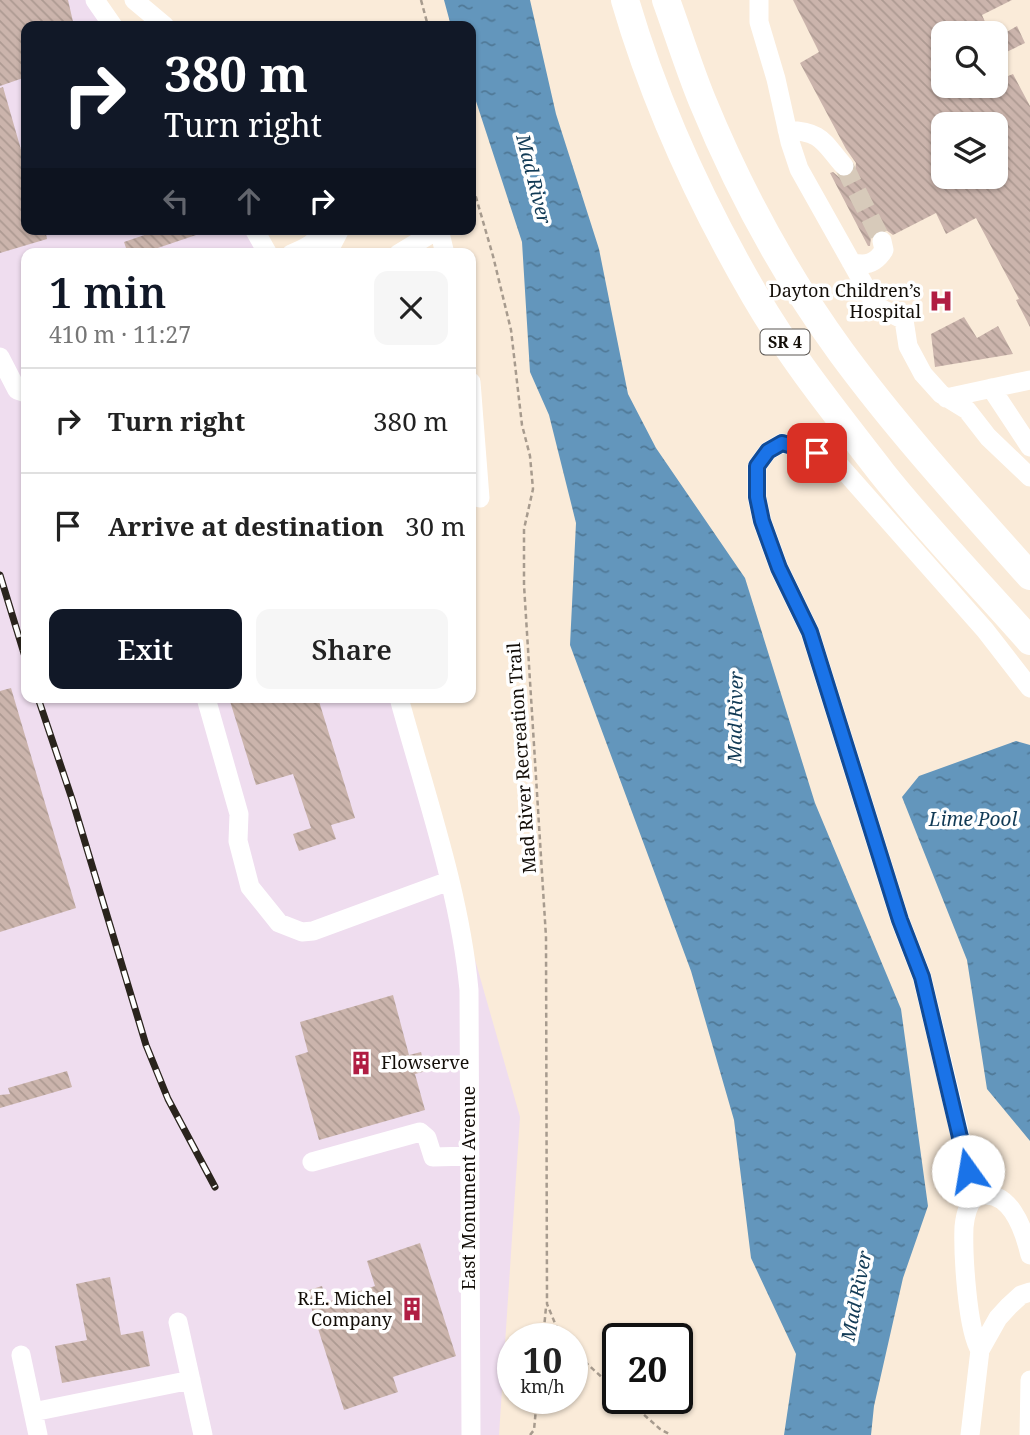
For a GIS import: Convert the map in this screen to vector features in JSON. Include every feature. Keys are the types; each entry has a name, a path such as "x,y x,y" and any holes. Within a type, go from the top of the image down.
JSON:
{"highway":[{"name":"SR 4","path":"625,0 635,36 667,118 712,217 756,298 801,365 884,475 1030,640"},
{"name":"SR 4","path":"666,0 702,100 744,192 789,272 840,350 920,453 1030,576"}],"street":[{"path":"95,0 110,21"},
{"path":"134,0 159,21"},
{"path":"759,0 759,22 799,169 851,262 876,306 904,320 908,346 923,374 946,398 967,410 988,437 1030,477"},
{"path":"787,130 817,135 844,166"},
{"path":"305,248 321,235"},
{"path":"408,248 429,235"},
{"path":"851,262 858,265 874,262 884,250 883,241"},
{"path":"0,357 17,390 21,391"},
{"path":"946,398 1030,380"},
{"path":"991,388 1030,447"},
{"path":"975,1197 922,977 896,907 810,632 779,568 762,521 756,475 762,458 782,443 817,453 841,467 934,571 1030,688"},
{"path":"476,446 480,498"},
{"path":"207,703 239,814 238,841 250,887 279,923 302,932 313,931 449,881"},
{"name":"East Monument Avenue","path":"400,703 463,938 469,990 471,1435"},
{"path":"312,1162 420,1132 427,1138 433,1157 470,1156"},
{"path":"981,1350 972,1332 964,1226 971,1200 989,1194 1010,1207 1023,1229 1030,1255"},
{"path":"970,1435 981,1350 998,1318 1021,1295 1030,1292"},
{"path":"178,1322 203,1435"},
{"path":"22,1355 38,1435"},
{"path":"33,1412 191,1380"},
{"path":"1029,1435 1030,1380"}],"path":[{"path":"421,0 427,21"},
{"name":"Mad River Recreation Trail","path":"476,197 511,330 522,425 530,456 533,489 523,529 524,585 546,937 547,1304 555,1323"},
{"path":"545,1323 547,1304"},
{"path":"588,1365 602,1377"},
{"path":"530,1435 534,1430 536,1414"},
{"path":"643,1414 671,1435"}],"shaded area":[{"path":"0,0 93,0 108,21 21,21 21,235 252,235 261,248 21,248 21,703 401,703 520,1117 506,1323 497,1323 499,1435 0,1435"}],"water":[{"name":"Mad River","path":"444,0 530,0 556,114 599,249 628,394 656,448 745,578 815,803 901,1009 928,1206 903,1278 874,1406 871,1435 784,1435 796,1354 751,1258 734,1120 691,971 570,645 576,523 549,415 530,372 522,242 476,101 476,21 450,21"},
{"name":"Lime Pool","path":"1016,741 1030,745 1030,1141 987,1089 967,960 902,797 919,776"}],"building":[{"path":"0,0 68,0 73,21 21,21 21,79 0,86"},
{"name":"Dayton Children’s Hospital","path":"793,0 1012,0 982,15 985,21 931,21 931,98 1008,98 1008,76 1013,74 1030,106 1030,327 1016,300 1019,299 976,218 946,234 936,213 893,235 879,229 871,237 868,246 830,173 847,178 855,171 856,163 800,63 819,52"},
{"path":"1017,26 1025,43 1008,51 1008,31"},
{"path":"3,87 21,150 21,235 46,235 47,239 0,253 0,88"},
{"path":"144,235 196,235 158,248 126,248 124,242"},
{"path":"964,317 977,338 998,326 1013,354 935,367 931,334"},
{"path":"11,688 76,908 0,932 0,691"},
{"path":"231,703 320,703 355,818 331,825 336,839 299,851 293,834 311,828 293,774 256,785"},
{"name":"Flowserve","path":"393,995 409,1055 421,1052 426,1071 415,1074 425,1110 319,1140 295,1056 308,1052 300,1022"},
{"path":"67,1071 72,1087 0,1108 0,1095 10,1094 8,1088"},
{"path":"420,1243 456,1356 393,1377 398,1392 344,1410 306,1291 322,1286 327,1302 375,1286 367,1261"},
{"path":"110,1277 121,1335 143,1331 150,1366 62,1383 55,1346 87,1340 76,1284"}],"tunnel":[{"path":"844,166 882,241"}],"railway":[{"path":"0,575 21,644"},
{"path":"40,703 72,799 146,1045 168,1099 215,1187"}],"place":[{"name":"Dayton Children’s Hospital","path":"941,301"},
{"name":"Flowserve","path":"361,1063"},
{"name":"R.E. Michel Company","path":"412,1309"}],"route":[{"path":"817,453 782,443 762,458 756,475 762,521 769,545 810,632 900,920 922,977 968,1171"}]}
